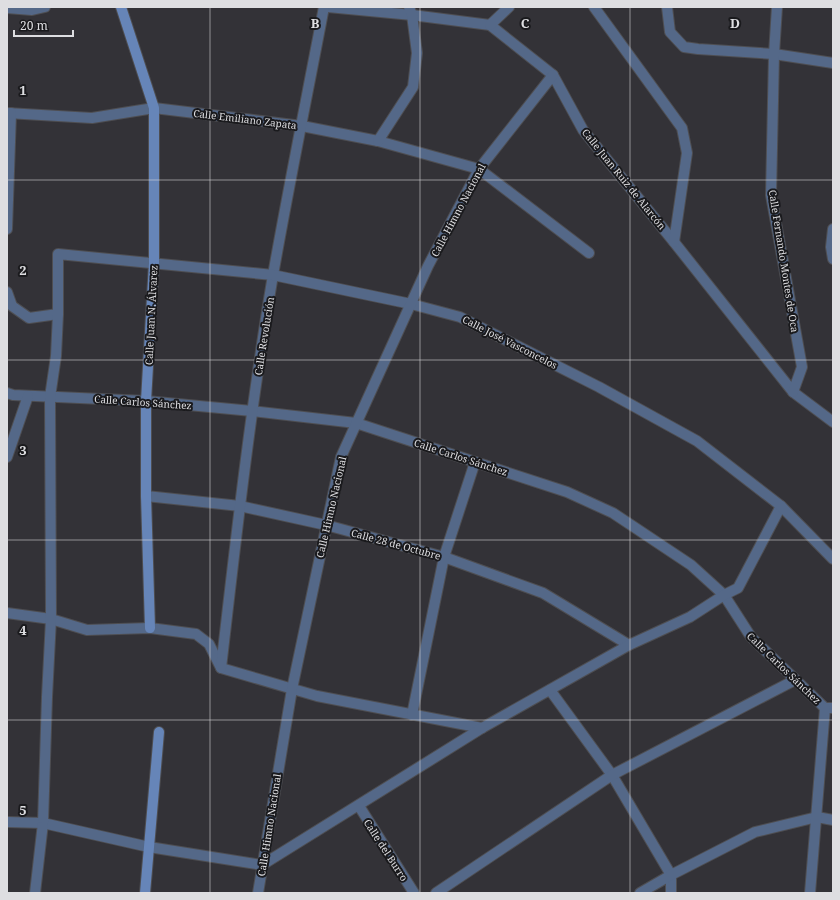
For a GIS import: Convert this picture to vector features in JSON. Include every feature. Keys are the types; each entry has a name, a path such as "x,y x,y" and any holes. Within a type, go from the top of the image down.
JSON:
{"street":[{"path":"7,8 45,7"},
{"name":"Calle Juan N. Álvarez","path":"121,7 154,108 154,263 146,401 146,496 150,628"},
{"name":"Calle Revolución","path":"221,668 252,411 273,275 324,7"},
{"path":"328,7 410,11 490,25 509,7"},
{"path":"594,7 682,128 687,153 674,242"},
{"path":"667,7 670,32 684,47 774,54 833,63"},
{"name":"Calle Fernando Montes de Oca","path":"777,7 774,54 772,196 802,367 793,392"},
{"path":"378,141 413,87 418,53 410,11"},
{"name":"Calle Juan Ruiz de Alarcón","path":"490,25 553,75 583,130 793,392 833,422"},
{"name":"Calle Himno Nacional","path":"258,893 292,689 326,525 342,457 428,266 479,169 553,75"},
{"name":"Calle Emiliano Zapata","path":"9,113 92,118 154,108 302,126 378,141 479,169"},
{"path":"7,229 9,113"},
{"path":"479,169 588,253"},
{"path":"833,229 831,247 833,259"},
{"name":"Calle José Vasconcelos","path":"58,314 58,254 273,275 411,304 460,317 600,387 697,441 782,506 833,559"},
{"path":"7,292 12,306 29,318 58,314 56,356 50,397 51,620 46,705 43,823 35,893"},
{"name":"Calle Carlos Sánchez","path":"7,393 28,396 146,401 252,411 356,424 567,492 613,513 691,565 724,595 750,637 795,680 829,708"},
{"path":"7,457 28,396"},
{"path":"412,715 444,556 475,462"},
{"name":"Calle 28 de Octubre","path":"146,496 240,506 326,525 444,556 543,593 630,645"},
{"path":"7,822 43,823 149,847 262,865 482,728 630,645 690,617 724,595 738,588 782,506"},
{"path":"7,613 51,620 87,630 150,628 196,634 209,644 221,668 317,696 482,728"},
{"path":"436,893 612,775 795,680"},
{"path":"550,690 612,775 671,875 671,893"},
{"path":"810,893 829,708"},
{"path":"145,893 159,732"},
{"name":"Calle del Burro","path":"359,806 414,893"},
{"path":"640,893 671,875 755,832 817,816 833,820"}]}
